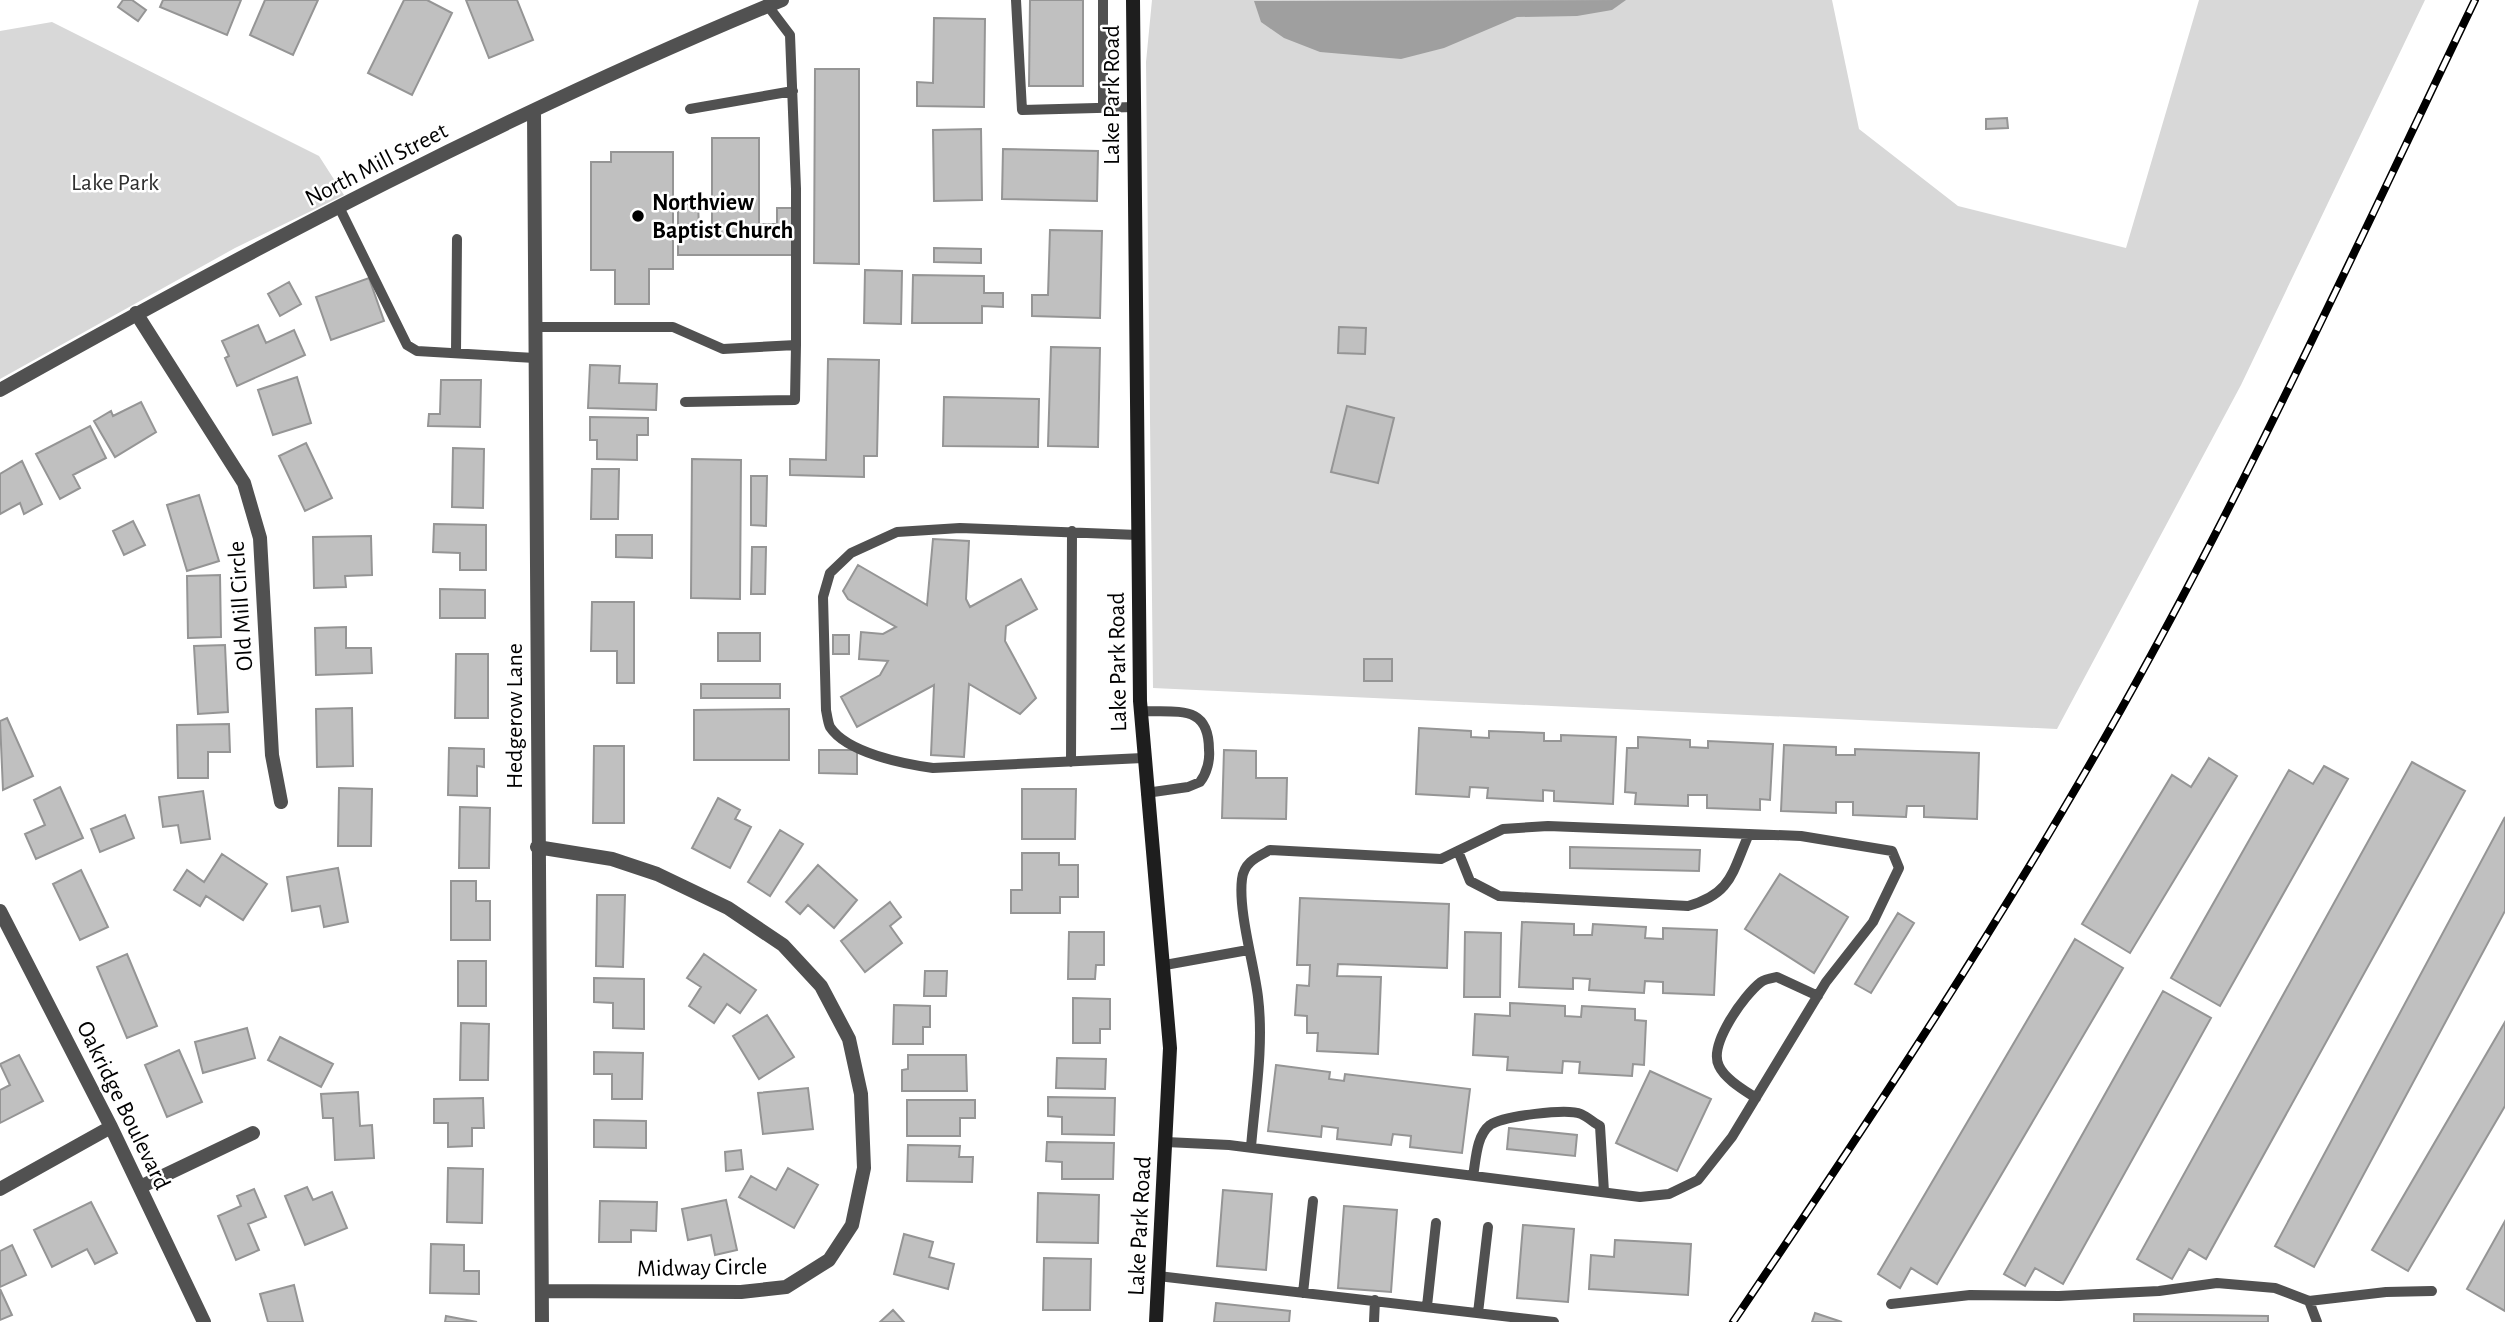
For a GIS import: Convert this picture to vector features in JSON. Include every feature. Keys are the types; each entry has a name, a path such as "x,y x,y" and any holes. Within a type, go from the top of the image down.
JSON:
{"main road":[{"name":"Lake Park Road","path":"1133,0 1140,712 1165,965 1170,1048 1156,1322"}],"street":[{"name":"North Mill Street","path":"0,390 136,313 339,207 534,111 766,3 782,0"},
{"name":"Hedgerow Lane","path":"534,111 542,1322"},
{"name":"Old Mill Circle","path":"136,313 244,483 260,538 272,755 281,802"},
{"name":"Midway Circle","path":"537,847 612,859 657,874 728,908 783,944 821,986 849,1039 861,1094 863,1168 852,1225 829,1260 786,1287 741,1292 542,1291"},
{"name":"Oakridge Boulevard","path":"0,911 111,1127 204,1322"},
{"path":"0,1189 111,1127"},
{"path":"140,1187 253,1133"}],"lane":[{"path":"1016,0 1022,110 1134,107"},
{"path":"1103,0 1104,108"},
{"path":"685,401 795,400 796,189 790,34 766,3"},
{"path":"690,109 793,91"},
{"path":"339,207 407,345 417,351 535,358"},
{"path":"456,353 457,239"},
{"path":"535,327 673,327 723,349 796,345"},
{"path":"1138,535 960,528 897,532 851,552 830,573 823,597 826,710 830,727 853,745 898,764 933,768 1143,758"},
{"path":"1071,762 1072,531"},
{"path":"1140,712 1189,713 1201,719 1209,730 1210,756 1200,782 1188,787 1146,793"},
{"path":"1166,1142 1251,1147 1640,1197 1669,1194 1698,1180 1732,1137 1818,996 1873,922 1899,869 1892,851 1801,836 1548,826 1503,829 1441,859 1270,849 1248,862 1242,879 1248,950 1258,997 1259,1056 1251,1147"},
{"path":"1458,851 1470,881 1499,896 1688,906 1711,900 1727,885 1749,834"},
{"path":"1165,965 1248,950"},
{"path":"1756,1098 1719,1067 1715,1053 1721,1037 1744,1001 1763,981 1777,977 1818,996"},
{"path":"1473,1176 1479,1141 1491,1125 1513,1118 1557,1112 1581,1113 1600,1126 1604,1192"},
{"path":"1303,1293 1313,1201"},
{"path":"1427,1306 1436,1223"},
{"path":"1478,1313 1489,1227"},
{"path":"1158,1276 1554,1322"},
{"path":"1891,1304 1970,1296 2059,1296 2159,1290 2217,1283 2275,1289 2309,1301 2386,1292 2432,1291"},
{"path":"1374,1322 1375,1300"},
{"path":"2309,1301 2317,1322"}],"green space":[{"path":"1152,0 1832,0 1859,129 1958,206 2126,248 2199,0 2425,0 2241,385 2057,729 1153,688 1146,62"},
{"name":"Lake Park","path":"52,22 319,156 344,195 235,248 0,379 0,31"}],"shaded area":[{"path":"1626,0 1612,10 1577,16 1517,17 1444,48 1401,59 1320,52 1284,38 1261,22 1254,1"}],"building":[{"path":"123,0 132,0 146,10 138,21 118,7"},
{"path":"163,0 241,0 227,35 160,7"},
{"path":"265,0 318,0 293,55 250,35"},
{"path":"404,0 427,0 452,13 412,95 368,73"},
{"path":"466,0 517,0 533,40 489,58"},
{"path":"1030,0 1083,0 1083,86 1029,86"},
{"path":"934,18 985,19 984,107 917,106 917,82 933,83"},
{"path":"815,69 859,69 859,264 814,263"},
{"path":"2007,118 2008,128 1986,129 1986,119"},
{"path":"981,129 982,200 934,201 933,130"},
{"path":"712,138 759,138 759,224 777,224 777,208 793,208 793,255 678,255 678,204 698,204 699,227 712,227"},
{"path":"1003,149 1098,151 1097,201 1002,199"},
{"path":"611,152 673,152 673,269 649,269 649,304 615,304 615,270 591,270 591,162 611,162"},
{"path":"1050,230 1102,231 1100,318 1032,316 1032,295 1048,295"},
{"path":"934,248 981,249 981,263 934,262"},
{"path":"865,270 902,271 901,324 864,323"},
{"path":"913,275 984,276 984,293 1003,293 1003,307 982,306 982,323 912,323"},
{"path":"369,278 384,321 331,340 316,297"},
{"path":"289,282 301,304 280,316 268,294"},
{"path":"258,325 266,343 294,330 305,355 237,386 225,358 229,356 222,341"},
{"path":"1339,327 1366,328 1365,354 1338,353"},
{"path":"1051,347 1100,348 1098,447 1048,446"},
{"path":"828,359 879,360 877,456 864,456 864,477 790,475 790,459 826,460"},
{"path":"590,365 620,366 619,383 657,384 656,410 588,408"},
{"path":"297,377 311,423 273,435 258,390"},
{"path":"441,380 481,380 480,427 428,426 429,414 440,414"},
{"path":"944,397 1039,399 1038,447 943,446"},
{"path":"141,402 156,432 115,457 94,421 111,411 113,416"},
{"path":"1347,406 1394,418 1378,483 1331,472"},
{"path":"590,417 648,418 648,435 637,435 637,460 597,459 597,440 590,440"},
{"path":"90,426 106,458 73,475 80,488 60,499 36,454"},
{"path":"306,443 332,498 305,511 279,456"},
{"path":"453,448 484,449 483,508 452,507"},
{"path":"692,459 741,460 740,599 691,598"},
{"path":"22,461 42,504 24,514 20,503 0,514 0,474"},
{"path":"592,469 619,469 618,519 591,519"},
{"path":"751,476 767,476 766,526 751,525"},
{"path":"199,495 219,561 187,571 167,505"},
{"path":"133,521 145,545 124,555 113,531"},
{"path":"434,524 486,525 486,570 460,570 460,553 433,552"},
{"path":"616,535 652,535 652,558 616,557"},
{"path":"371,536 372,575 345,576 346,587 314,588 313,537"},
{"path":"933,539 969,541 966,599 970,607 1021,579 1037,609 1006,626 1005,641 1036,698 1020,714 969,684 964,757 931,755 934,685 857,727 841,697 880,675 888,661 859,659 861,632 883,634 896,627 848,599 843,591 858,565 927,605"},
{"path":"752,547 766,547 765,594 751,594"},
{"path":"220,575 221,637 188,638 187,576"},
{"path":"440,589 485,590 485,618 440,618"},
{"path":"592,602 634,602 634,683 617,683 617,651 591,651"},
{"path":"346,627 346,648 371,648 372,673 316,675 315,628"},
{"path":"718,633 760,633 760,661 718,661"},
{"path":"833,635 849,635 849,654 833,654"},
{"path":"225,645 228,712 198,714 194,646"},
{"path":"456,654 488,654 488,718 455,718"},
{"path":"1364,659 1392,659 1392,681 1364,681"},
{"path":"701,684 780,684 780,698 701,698"},
{"path":"352,708 353,766 317,767 316,709"},
{"path":"789,709 789,760 694,760 694,710"},
{"path":"7,718 33,776 3,790 0,721"},
{"path":"229,724 230,752 208,752 208,778 178,778 177,725"},
{"path":"1419,728 1471,731 1471,737 1489,738 1489,731 1544,733 1544,741 1561,741 1561,735 1616,737 1613,804 1554,801 1554,791 1543,790 1543,801 1487,798 1488,788 1470,787 1469,797 1416,794"},
{"path":"1638,737 1690,740 1690,747 1708,748 1708,741 1773,744 1770,800 1760,799 1760,810 1707,808 1707,795 1688,795 1688,806 1635,804 1636,793 1625,792 1627,748 1638,748"},
{"path":"1784,745 1836,747 1836,755 1855,755 1855,749 1979,753 1977,819 1924,817 1924,806 1907,806 1906,817 1853,815 1853,802 1836,802 1836,813 1781,811"},
{"path":"594,746 624,746 624,823 593,823"},
{"path":"449,748 484,749 484,767 477,766 477,796 448,795"},
{"path":"819,750 857,750 857,774 819,773"},
{"path":"1224,750 1256,751 1256,778 1287,778 1286,819 1222,818"},
{"path":"2209,758 2237,776 2130,953 2082,924 2172,775 2191,787"},
{"path":"2412,762 2465,791 2206,1259 2189,1249 2172,1279 2137,1259"},
{"path":"2324,766 2348,779 2220,1006 2171,978 2289,770 2313,784"},
{"path":"60,787 83,838 36,859 25,834 45,825 34,800"},
{"path":"339,788 372,789 371,846 338,846"},
{"path":"1022,789 1076,789 1075,839 1022,839"},
{"path":"203,791 210,839 181,843 178,825 163,827 159,797"},
{"path":"718,798 740,810 735,819 751,827 730,868 692,848"},
{"path":"460,807 490,808 489,868 459,868"},
{"path":"125,815 134,838 100,852 91,829"},
{"path":"2505,817 2505,911 2314,1267 2275,1246"},
{"path":"780,830 803,844 770,896 748,882"},
{"path":"1570,847 1700,850 1699,871 1570,868"},
{"path":"1022,853 1059,853 1059,865 1078,865 1078,897 1060,897 1060,913 1011,913 1011,890 1022,890"},
{"path":"222,854 267,884 243,920 206,896 200,906 174,890 187,870 204,882"},
{"path":"818,865 857,900 834,928 808,905 800,914 786,902"},
{"path":"338,868 348,922 324,927 320,906 292,911 287,877"},
{"path":"81,870 108,927 80,940 53,884"},
{"path":"1780,874 1848,917 1814,973 1745,929"},
{"path":"451,881 476,881 476,901 490,901 490,940 451,940"},
{"path":"597,895 625,895 623,967 596,966"},
{"path":"1300,898 1449,904 1447,968 1338,964 1337,976 1381,977 1378,1054 1317,1051 1318,1033 1307,1033 1307,1016 1295,1015 1297,985 1309,986 1310,965 1297,965"},
{"path":"890,902 901,917 890,926 902,943 865,972 841,941"},
{"path":"1898,913 1914,923 1871,993 1855,984"},
{"path":"1522,922 1574,924 1574,935 1592,935 1593,924 1646,927 1645,938 1663,939 1663,928 1717,930 1714,995 1663,993 1663,982 1645,981 1644,993 1589,990 1590,979 1573,978 1573,989 1519,987"},
{"path":"1069,932 1104,932 1104,965 1096,965 1095,979 1068,979"},
{"path":"1465,932 1501,933 1500,997 1464,997"},
{"path":"2075,939 2123,968 1937,1284 1911,1268 1900,1288 1878,1274"},
{"path":"127,954 157,1026 127,1038 97,967"},
{"path":"704,954 756,990 740,1013 727,1004 714,1023 689,1006 701,987 687,978"},
{"path":"458,961 486,961 486,1006 458,1006"},
{"path":"925,971 947,971 946,996 924,996"},
{"path":"594,978 644,979 644,1029 613,1028 613,1003 594,1002"},
{"path":"2163,991 2211,1018 2063,1284 2035,1268 2025,1286 2004,1274"},
{"path":"1073,998 1110,999 1110,1029 1100,1029 1100,1043 1073,1043"},
{"path":"1510,1003 1565,1006 1565,1016 1581,1017 1582,1006 1635,1009 1635,1020 1646,1021 1644,1065 1633,1064 1632,1076 1579,1073 1580,1062 1563,1061 1562,1073 1507,1070 1508,1057 1473,1055 1475,1014 1510,1016"},
{"path":"894,1005 930,1006 930,1027 923,1027 923,1044 893,1044"},
{"path":"767,1015 794,1057 759,1079 733,1036"},
{"path":"2505,1022 2505,1106 2408,1271 2372,1250"},
{"path":"461,1023 489,1024 488,1080 460,1080"},
{"path":"247,1028 255,1058 203,1073 195,1042"},
{"path":"280,1037 333,1064 321,1087 268,1060"},
{"path":"179,1050 202,1102 167,1117 145,1065"},
{"path":"594,1052 643,1053 642,1099 612,1099 612,1074 594,1074"},
{"path":"19,1055 43,1101 0,1123 0,1090 10,1085 0,1064"},
{"path":"908,1055 966,1055 967,1091 902,1091 902,1070 908,1069"},
{"path":"1057,1058 1106,1059 1105,1089 1056,1088"},
{"path":"1276,1065 1330,1072 1329,1079 1344,1081 1345,1074 1470,1089 1462,1153 1410,1147 1411,1136 1393,1134 1391,1145 1337,1139 1338,1128 1322,1126 1321,1137 1268,1131"},
{"path":"1650,1071 1711,1099 1677,1171 1616,1143"},
{"path":"808,1088 813,1129 763,1134 758,1093"},
{"path":"358,1092 360,1126 372,1125 374,1158 335,1160 333,1118 323,1118 321,1094"},
{"path":"1048,1097 1115,1098 1114,1135 1062,1134 1062,1117 1048,1116"},
{"path":"483,1098 484,1128 472,1128 472,1146 448,1147 448,1123 434,1123 434,1099"},
{"path":"907,1100 975,1100 975,1118 960,1118 960,1136 907,1136"},
{"path":"594,1120 646,1121 646,1148 594,1147"},
{"path":"1509,1128 1577,1135 1575,1156 1507,1149"},
{"path":"1047,1142 1114,1143 1113,1179 1062,1179 1062,1162 1046,1161"},
{"path":"908,1145 960,1146 959,1157 973,1157 972,1182 907,1181"},
{"path":"741,1150 743,1169 726,1171 725,1152"},
{"path":"448,1168 483,1169 482,1223 447,1222"},
{"path":"788,1168 818,1185 794,1228 739,1197 751,1176 776,1190"},
{"path":"307,1187 313,1200 332,1192 347,1228 305,1245 285,1196"},
{"path":"254,1189 266,1217 248,1224 259,1250 236,1260 218,1216 241,1206 237,1196"},
{"path":"1223,1190 1272,1194 1266,1270 1217,1266"},
{"path":"1038,1193 1099,1195 1098,1243 1037,1242"},
{"path":"726,1200 737,1250 715,1255 711,1235 688,1240 682,1209"},
{"path":"600,1201 657,1202 656,1231 631,1230 631,1242 599,1242"},
{"path":"91,1202 117,1253 95,1264 87,1249 52,1267 34,1230"},
{"path":"1344,1206 1397,1210 1391,1292 1338,1288"},
{"path":"2505,1221 2505,1311 2467,1289"},
{"path":"1523,1225 1574,1229 1568,1302 1517,1298"},
{"path":"904,1234 933,1242 929,1257 954,1264 948,1289 894,1274"},
{"path":"1615,1240 1691,1244 1688,1295 1589,1289 1591,1255 1614,1257"},
{"path":"431,1244 464,1245 464,1271 479,1271 479,1294 430,1293"},
{"path":"12,1245 26,1275 0,1287 0,1251"},
{"path":"1044,1258 1091,1259 1090,1310 1043,1310"},
{"path":"294,1285 303,1322 268,1322 260,1294"},
{"path":"0,1289 12,1315 0,1320"},
{"path":"1216,1303 1290,1311 1289,1322 1214,1322"},
{"path":"893,1310 904,1322 880,1322"},
{"path":"1815,1313 1842,1322 1812,1322"},
{"path":"2134,1314 2268,1316 2268,1322 2134,1322"},
{"path":"446,1316 477,1322 445,1322"}],"railway":[{"path":"1733,1322 1972,960 2106,736 2251,464 2475,0"}],"place":[{"name":"Northview Baptist Church","path":"638,216"}]}
